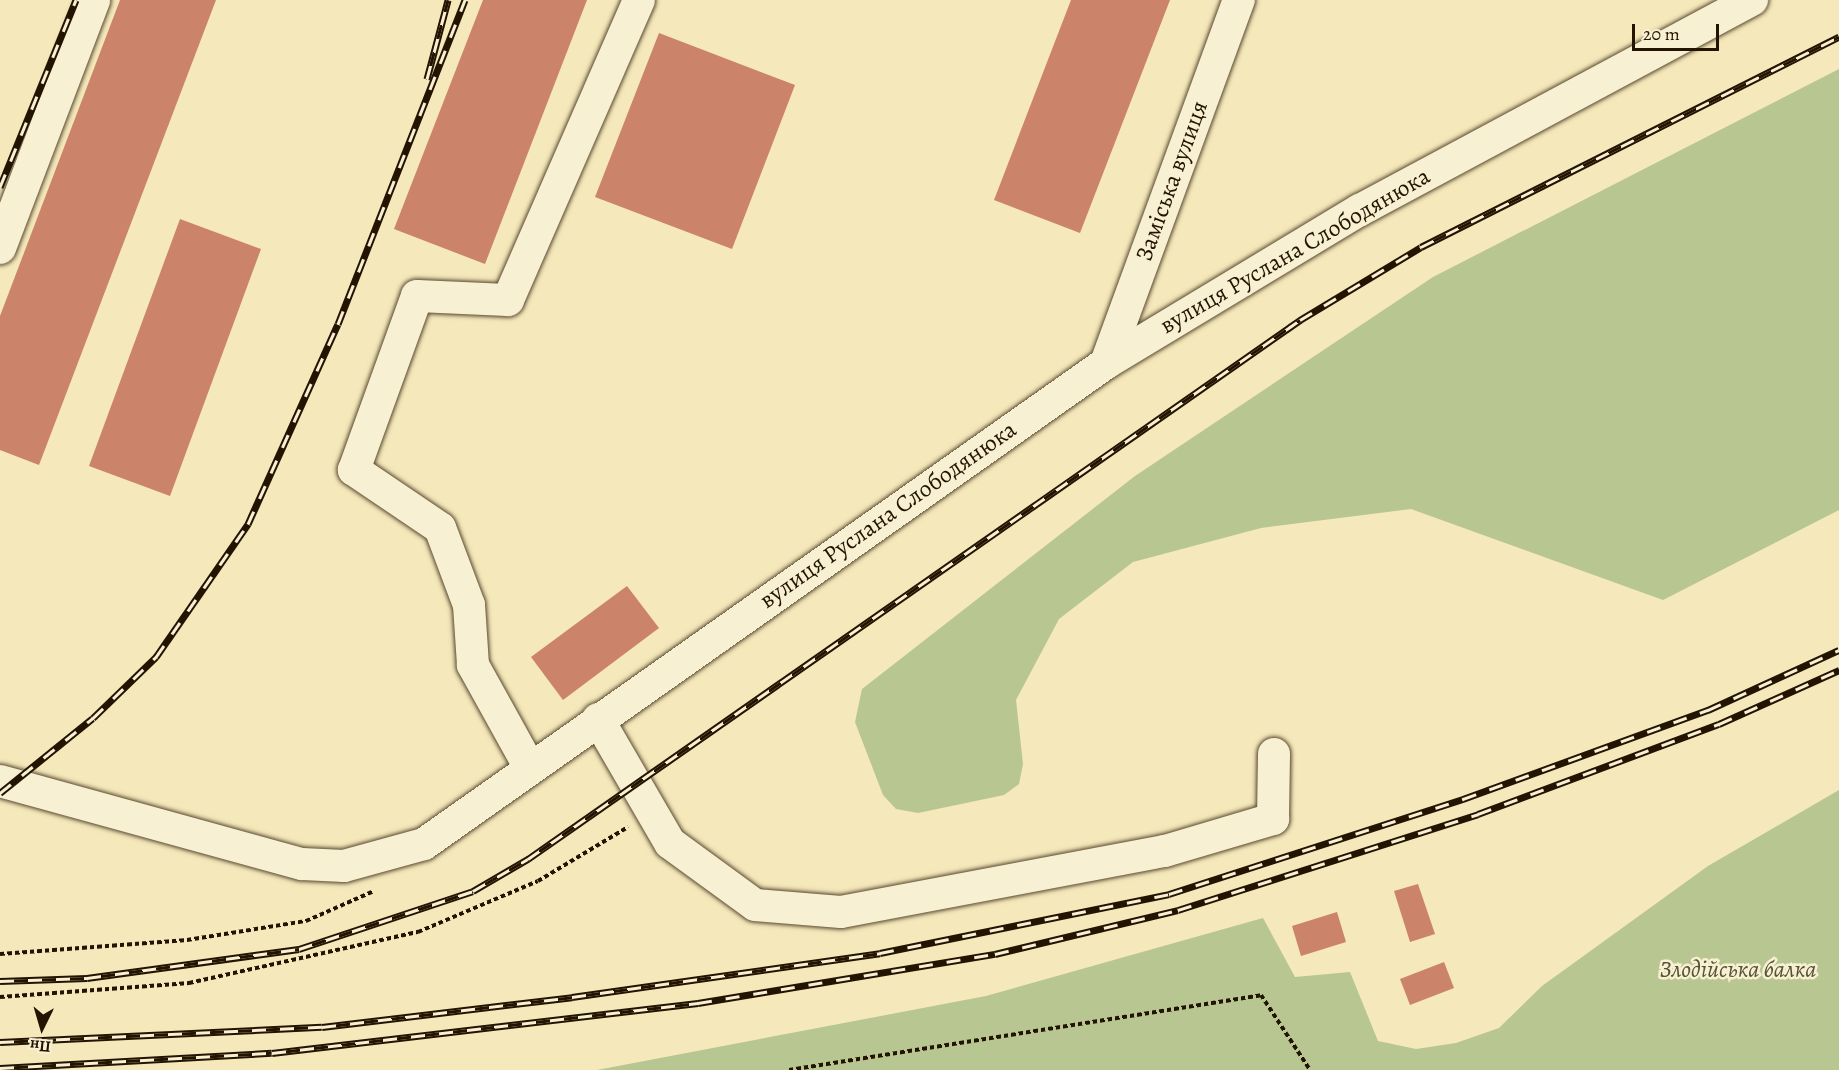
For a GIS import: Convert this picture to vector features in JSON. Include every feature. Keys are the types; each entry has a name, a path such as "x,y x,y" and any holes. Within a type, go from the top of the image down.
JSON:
{"street":[{"path":"0,248 94,0"},
{"path":"530,768 473,665 469,605 440,528 354,470 417,296 508,300 639,0"},
{"name":"Заміська вулиця","path":"1106,363 1239,0"},
{"name":"вулиця Руслана Слободянюка","path":"0,781 259,854 344,866 424,844 598,718 1106,363 1360,210 1752,0"},
{"path":"598,718 670,843 755,905 841,912 1165,851 1273,819 1274,754"}],"path":[{"path":"0,997 189,983 418,932 538,881 652,812"},
{"path":"789,1070 1261,995 1310,1070"}],"green space":[{"path":"1839,69 1839,510 1663,600 1411,509 1261,528 1133,562 1059,619 1016,700 1023,764 1019,784 1004,795 918,813 896,809 883,795 855,722 862,689 1135,476 1433,277"},
{"name":"Злодійська балка","path":"1839,790 1839,1070 597,1070 986,996 1263,918 1295,977 1350,972 1378,1041 1416,1049 1456,1043 1499,1028 1542,986 1708,866"}],"building":[{"path":"120,0 216,0 39,465 0,450 0,316"},
{"path":"483,0 587,0 485,264 394,229"},
{"path":"1071,0 1170,0 1080,233 994,200"},
{"path":"659,33 795,85 732,249 595,197"},
{"path":"180,219 261,249 170,496 89,466"},
{"path":"627,586 659,628 563,700 531,657"},
{"path":"1418,884 1435,934 1410,942 1394,891"},
{"path":"1337,912 1346,942 1301,956 1292,926"},
{"path":"1444,962 1454,988 1410,1005 1400,979"}],"railway":[{"path":"0,187 76,0"},
{"path":"427,79 448,0"},
{"path":"0,793 93,718 156,657 248,524 338,324 465,0"},
{"path":"0,981 87,978 299,949 473,891 528,859 1300,320 1421,247 1839,37"},
{"path":"0,1042 322,1027 572,997 880,953 1169,894 1463,799 1708,710 1839,650"},
{"path":"0,1068 272,1053 698,1003 995,954 1178,910 1478,814 1719,724 1839,670"}]}
